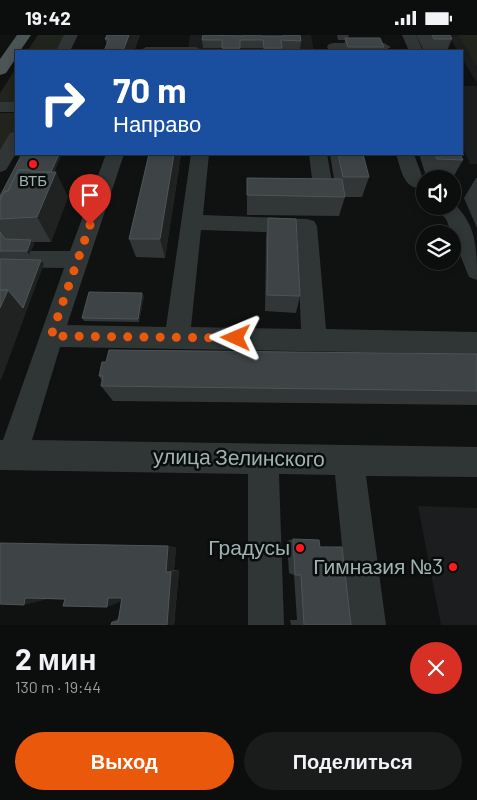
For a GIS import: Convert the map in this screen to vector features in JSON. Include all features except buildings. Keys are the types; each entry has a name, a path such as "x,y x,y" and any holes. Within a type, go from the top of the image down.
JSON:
{"main road":[{"path":"0,70 24,35"}],"street":[{"path":"64,50 72,35"},
{"path":"146,50 149,35"},
{"path":"409,35 416,50"},
{"path":"333,44 384,44"},
{"path":"0,107 15,107"},
{"path":"0,166 15,139"},
{"path":"7,455 115,155"},
{"path":"177,337 200,155"},
{"path":"318,155 323,187"},
{"path":"405,155 413,179 416,181"},
{"path":"455,215 477,271"},
{"path":"191,222 307,226 314,340"},
{"path":"0,259 77,260"},
{"path":"51,336 477,343"},
{"name":"улица Зелинского","path":"7,455 477,462"},
{"path":"263,459 266,625"},
{"path":"349,460 368,625"}],"shaded area":[{"path":"38,35 67,35 59,50 28,50"},
{"path":"190,35 311,35 314,50 188,50"},
{"path":"448,35 477,35 477,83 463,60 463,50 457,50"},
{"path":"458,35 477,35 477,65 476,65"},
{"path":"15,70 15,104 0,104 0,93"},
{"path":"463,86 477,86 477,164 470,164 463,148"},
{"path":"0,113 15,113 15,134 6,150 0,151"},
{"name":"Гимназия №3","path":"418,506 477,508 477,625 441,625"}],"place":[{"name":"ВТБ","path":"33,164"},
{"name":"Градусы","path":"300,548"},
{"name":"Гимназия №3","path":"453,567"}],"route":[{"path":"90,225 51,336 236,338"}]}
